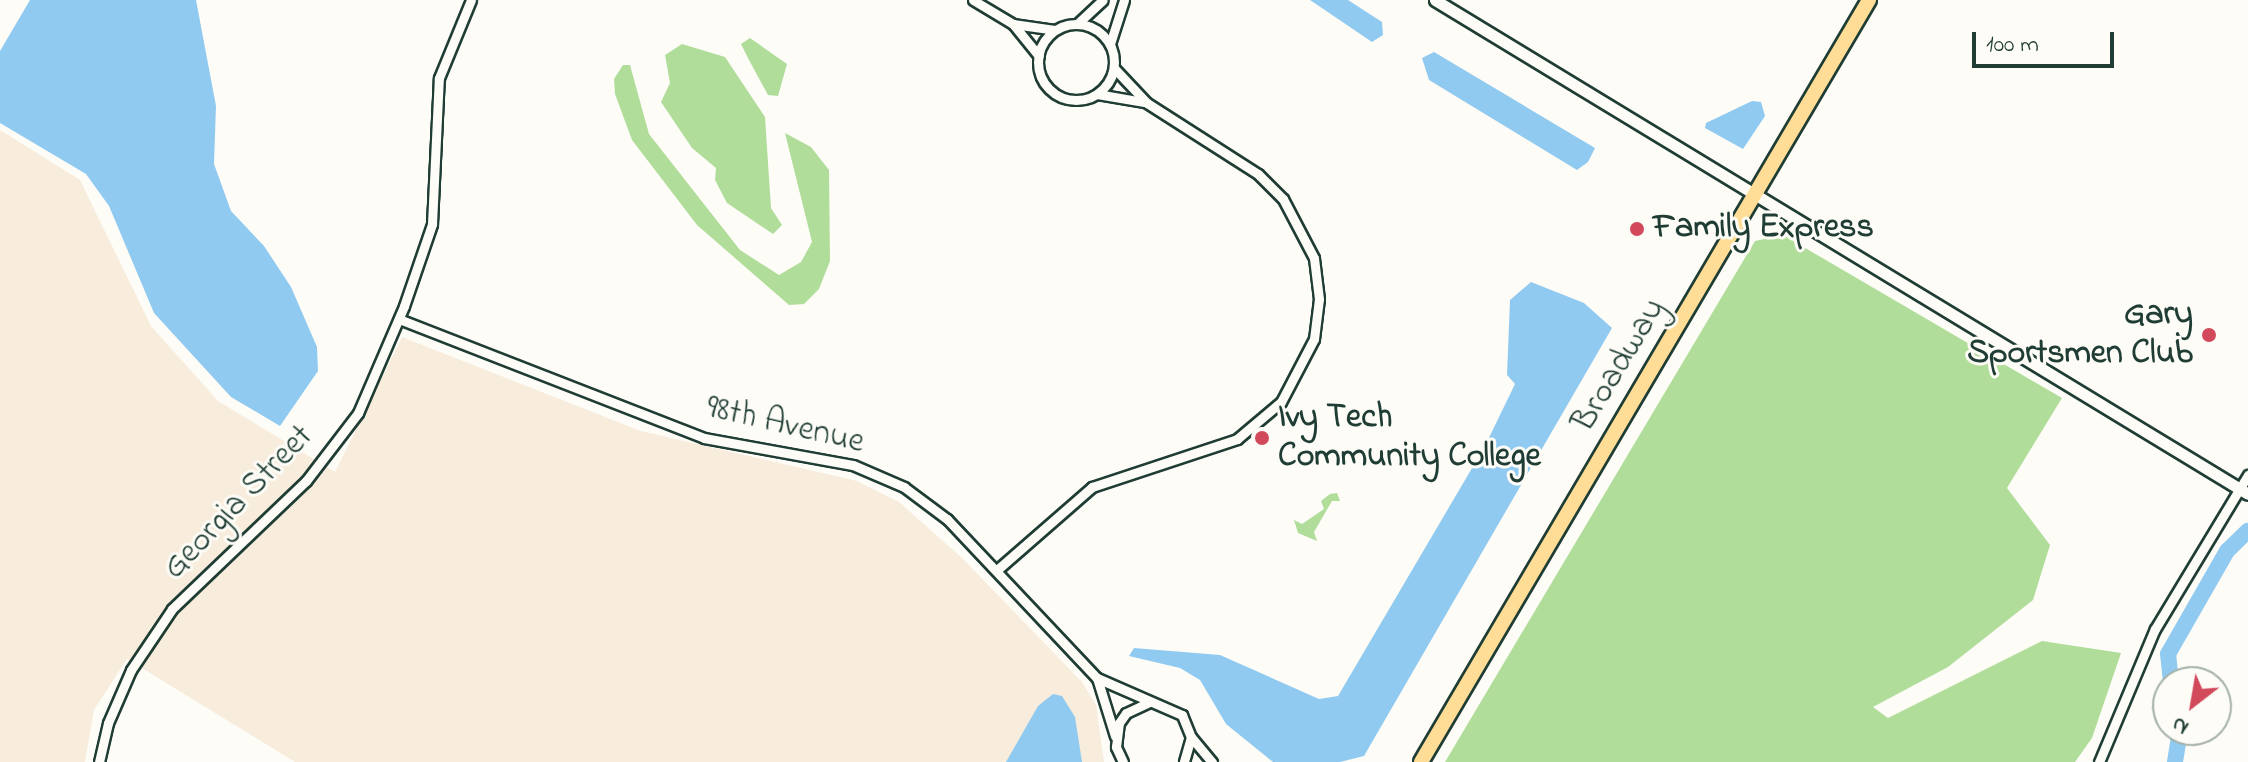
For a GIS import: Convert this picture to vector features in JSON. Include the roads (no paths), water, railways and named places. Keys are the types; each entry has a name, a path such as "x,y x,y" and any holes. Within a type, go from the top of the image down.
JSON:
{"main road":[{"name":"Broadway","path":"1421,762 1869,0"}],"street":[{"name":"Georgia Street","path":"99,762 108,723 131,670 172,609 306,481 358,413 399,319 432,224 439,78 471,0"},
{"path":"973,0 1013,24 1039,56 1045,84 1056,94 1069,99 1097,94 1147,103"},
{"path":"1013,24 1055,30 1077,24 1103,0"},
{"path":"998,569 1092,487 1237,439 1281,402 1314,339 1319,299 1314,258 1283,199 1258,174 1147,103 1114,68 1110,44 1124,0"},
{"path":"1435,0 2244,492"},
{"path":"1077,24 1101,33 1110,44"},
{"path":"1039,56 1055,30"},
{"path":"1097,94 1114,68"},
{"name":"98th Avenue","path":"399,319 704,438 853,465 882,476 926,501 998,569 1097,678 1150,702 1173,707 1191,737 1212,762"},
{"path":"2099,762 2155,629 2244,492 2248,475"},
{"name":"98th Avenue","path":"1097,678 1121,761"},
{"path":"1115,736 1126,713 1150,702"},
{"path":"1184,762 1191,737"}],"water":[{"path":"30,0 196,0 216,106 214,164 231,211 264,246 291,287 317,347 318,371 280,426 231,397 154,313 109,206 86,174 0,123 0,51"},
{"path":"1310,0 1348,0 1382,22 1383,35 1372,42"},
{"path":"1434,52 1595,148 1588,162 1577,170 1429,80 1422,58"},
{"path":"1752,101 1761,102 1765,116 1743,149 1705,128 1706,123"},
{"path":"1531,282 1584,303 1612,328 1364,756 1340,762 1273,762 1226,724 1200,680 1180,668 1129,656 1134,648 1220,655 1319,699 1338,696 1485,446 1515,384 1507,375 1510,300"},
{"path":"1053,694 1062,696 1075,717 1082,762 1006,762 1038,706"}],"waterway":[{"path":"2169,666 2168,654 2227,551 2248,531"},
{"path":"2175,762 2178,746"}],"place":[{"name":"Family Express","path":"1637,229"},
{"name":"Gary Sportsmen Club","path":"2209,335"},
{"name":"Ivy Tech Community College","path":"1262,438"}]}
